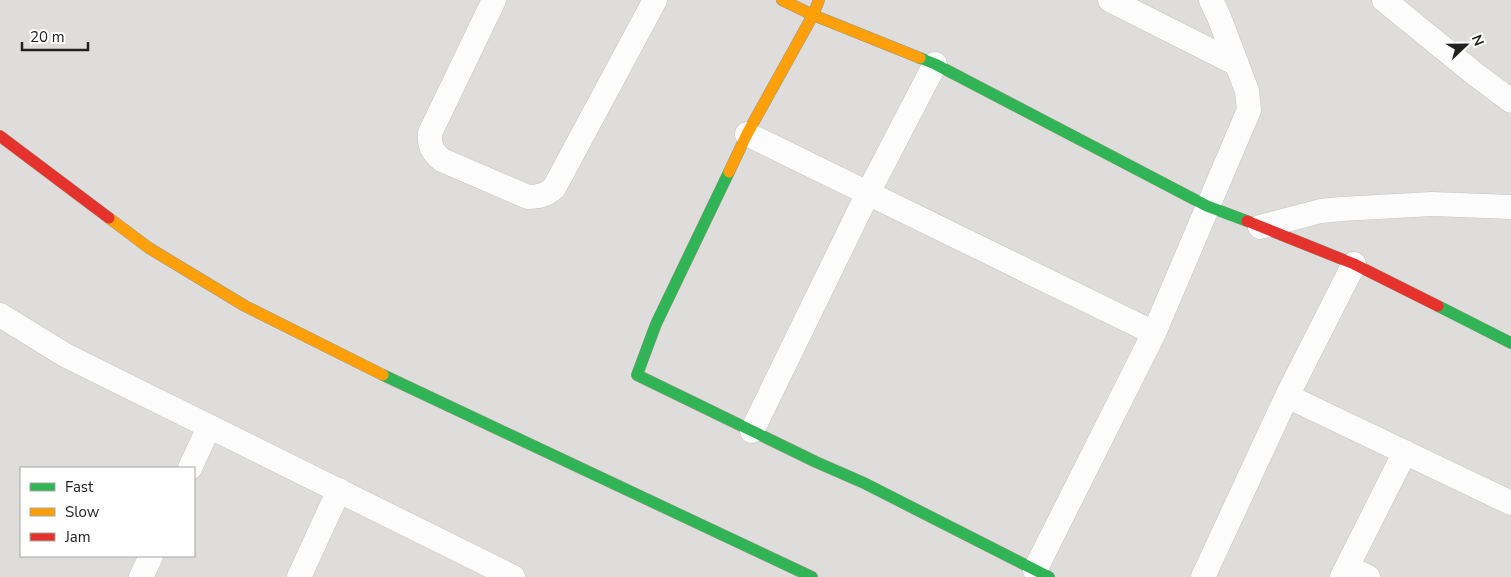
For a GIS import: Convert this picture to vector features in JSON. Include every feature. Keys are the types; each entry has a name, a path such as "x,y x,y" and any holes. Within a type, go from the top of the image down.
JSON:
{"street":[{"path":"494,0 430,133 429,143 432,150 442,160 528,197 539,197 554,188 655,0"},
{"path":"782,0 813,15 935,64 1207,206 1354,264 1511,343"},
{"path":"819,0 813,15 747,134 656,324 637,375 816,462 864,483 1042,573 1154,333 1248,110 1247,91 1211,0"},
{"path":"1110,0 1237,64"},
{"path":"1384,0 1511,101"},
{"path":"752,431 868,193 935,64"},
{"path":"747,134 1154,333"},
{"path":"0,136 149,248 245,306 365,366 812,577"},
{"path":"1260,227 1321,211 1341,209 1432,204 1511,207"},
{"path":"1203,577 1287,396 1354,264"},
{"path":"0,315 65,355 513,577"},
{"path":"1287,396 1511,503"},
{"path":"190,467 209,427"},
{"path":"1353,574 1404,452"},
{"path":"299,577 339,490"},
{"path":"141,577 151,557"}],"shaded area":[{"path":"0,0 1511,0 1511,577 0,577"}],"traffic: fast":[{"path":"920,58 935,64 1207,206 1247,221"},
{"path":"729,172 656,324 637,375 816,462 864,483 1049,577"},
{"path":"1438,306 1511,343"},
{"path":"383,375 812,577"}],"traffic: slow":[{"path":"782,0 813,15 920,58"},
{"path":"729,172 747,134 813,15 819,0"},
{"path":"109,218 149,248 245,306 383,375"}],"traffic: jam":[{"path":"0,136 109,218"},
{"path":"1247,221 1354,264 1438,306"}]}
